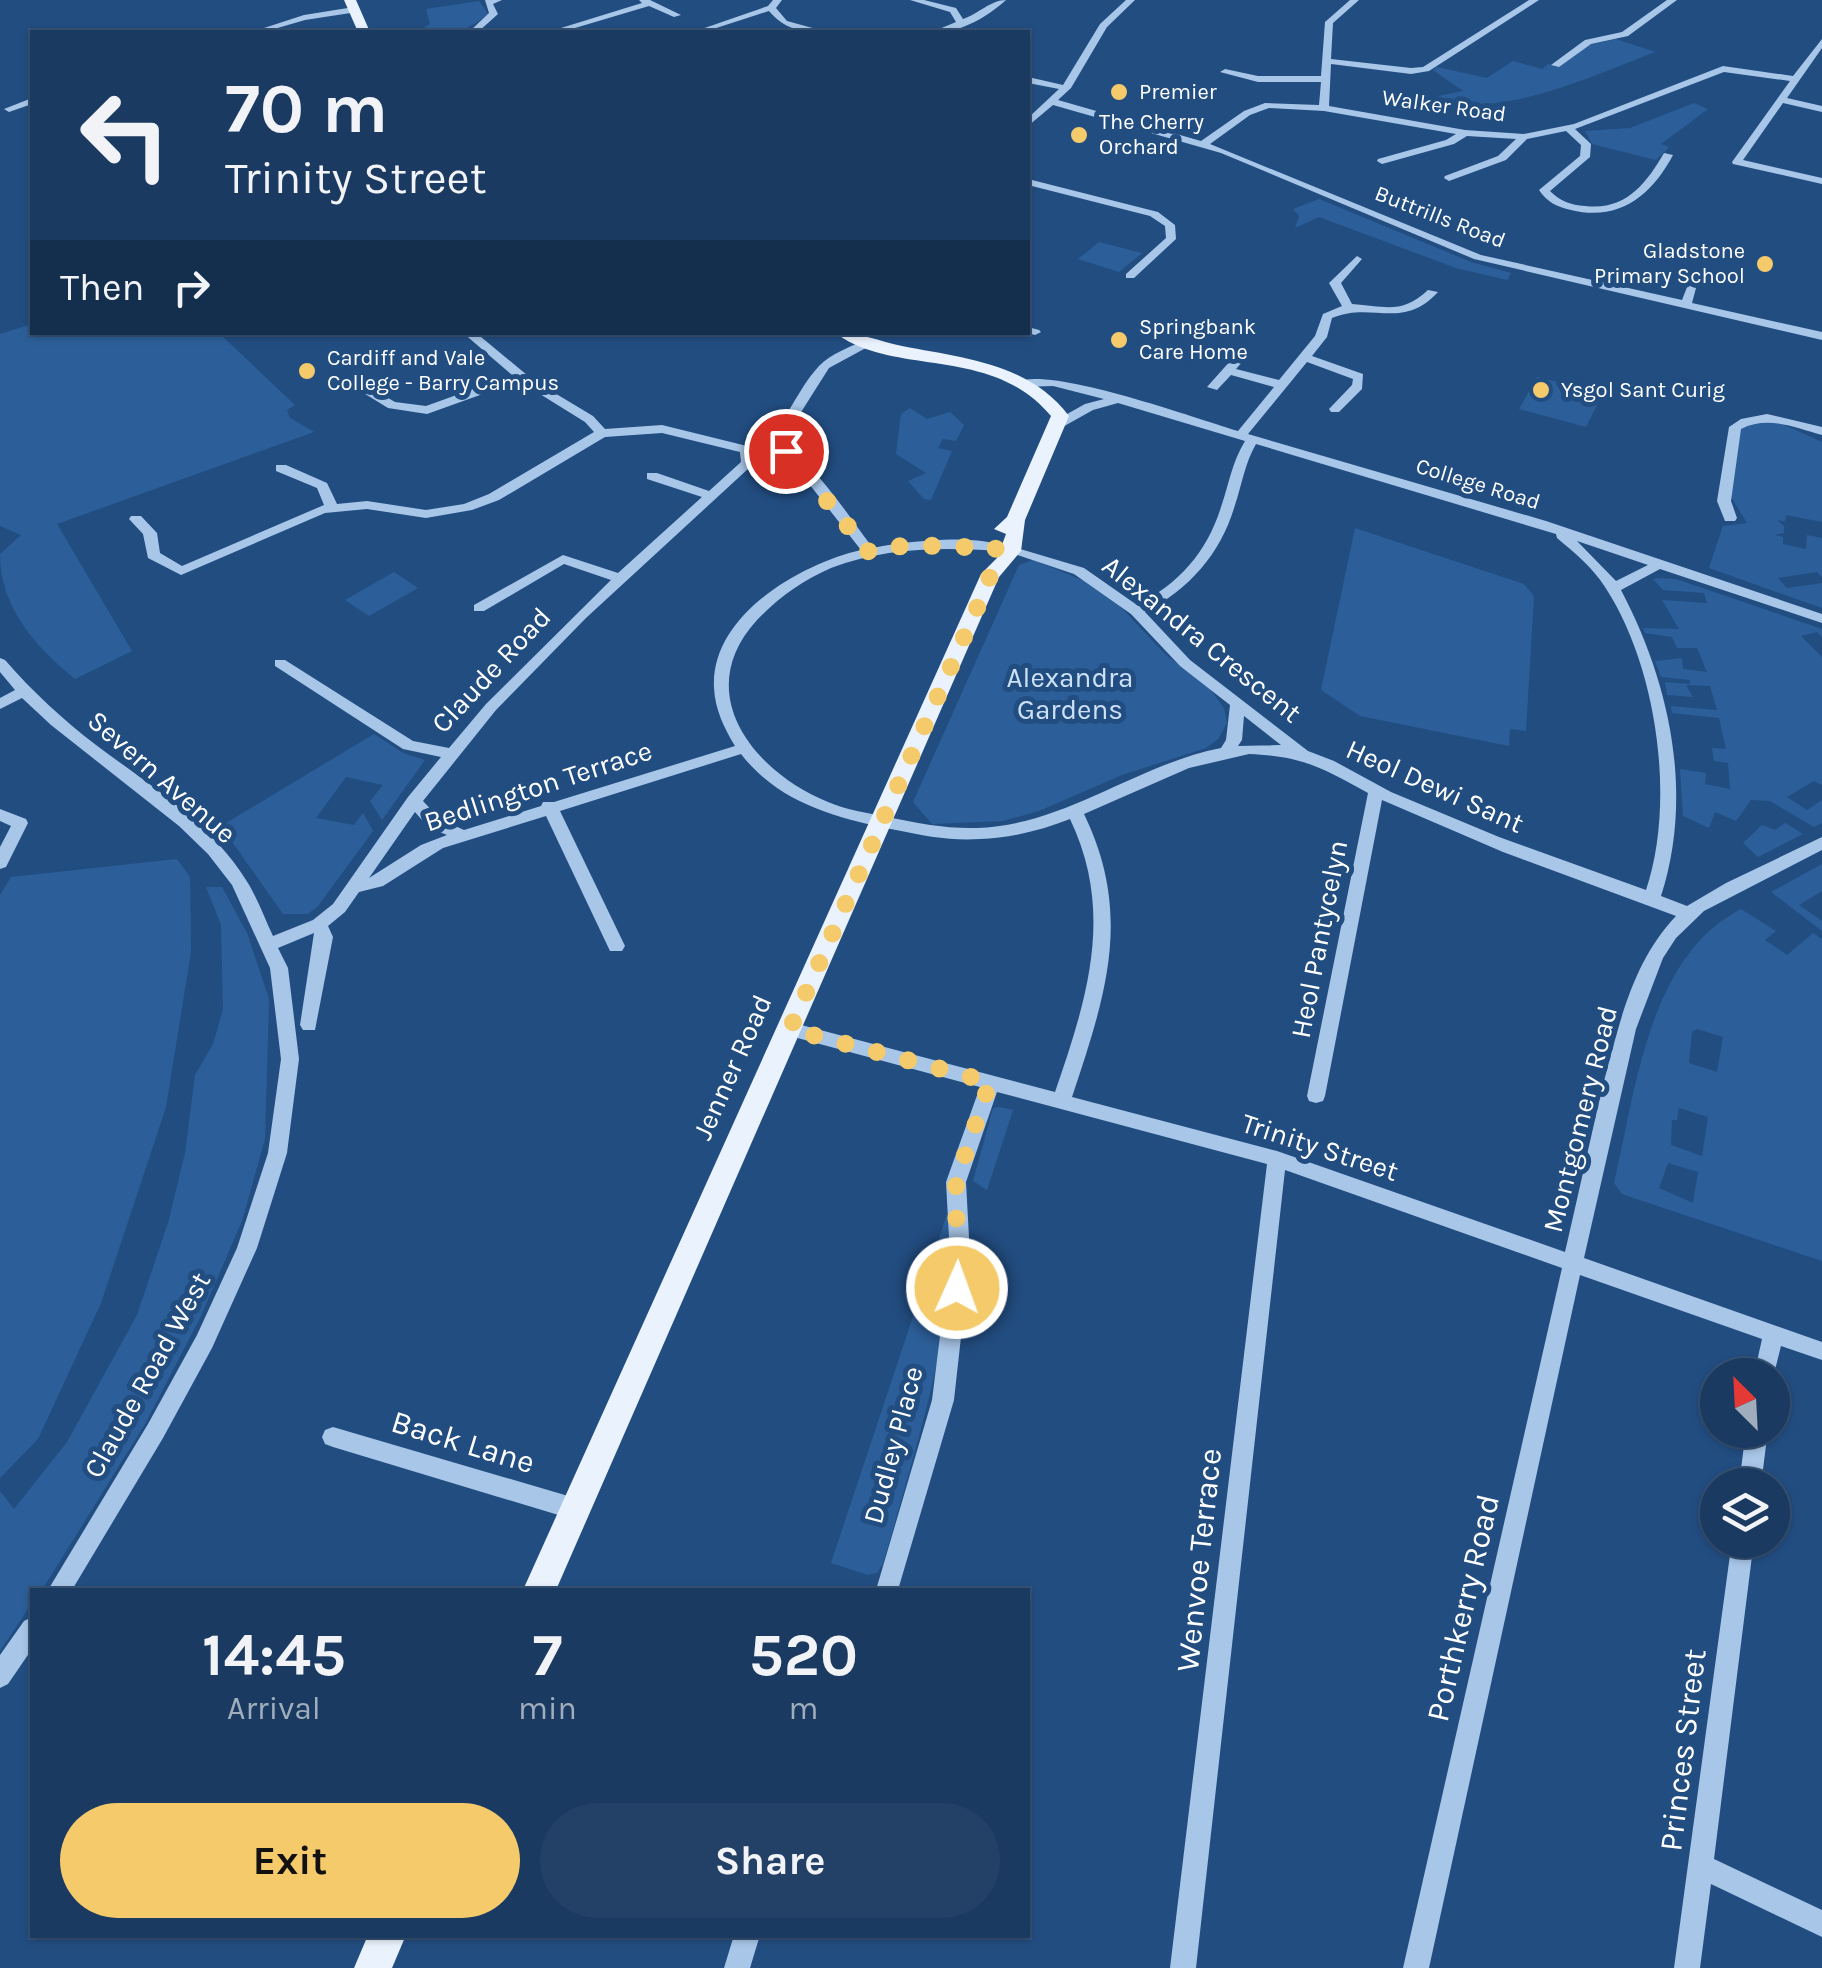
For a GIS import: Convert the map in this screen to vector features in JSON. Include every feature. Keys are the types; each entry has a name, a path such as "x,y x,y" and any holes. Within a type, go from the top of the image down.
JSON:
{"main road":[{"path":"352,5 363,30"},
{"path":"867,337 988,370 1020,383 1019,388 1056,426"},
{"name":"Jenner Road","path":"540,1588 999,557 1018,530 1015,520 1056,426"},
{"path":"372,1968 386,1938"}],"street":[{"path":"914,0 953,10 992,9"},
{"path":"942,30 992,9 1002,0"},
{"path":"1109,0 1128,2"},
{"path":"1324,108 1329,22 1353,0"},
{"path":"1326,61 1411,71 1426,69 1535,0"},
{"path":"1556,65 1588,42 1624,34 1673,0"},
{"path":"480,30 494,14 491,1"},
{"path":"565,28 645,2 677,15"},
{"path":"1030,122 1066,88 1103,26 1128,2"},
{"path":"703,30 774,4 784,23"},
{"path":"263,30 352,5"},
{"path":"953,10 962,24"},
{"path":"728,22 784,23 814,30"},
{"path":"1822,42 1738,162 1822,182"},
{"name":"Walker Road","path":"1204,144 1256,108 1324,108 1464,133 1524,137 1568,128 1723,69 1798,79"},
{"path":"1225,72 1258,80 1325,79"},
{"path":"1030,80 1066,88"},
{"path":"1780,100 1822,109"},
{"path":"9,109 30,102"},
{"name":"Buttrills Road","path":"1054,102 1204,144 1465,252 1822,336"},
{"path":"1568,128 1586,144 1585,158 1544,190 1550,199 1594,212 1630,204 1660,172 1668,155"},
{"path":"1382,161 1450,142 1464,133"},
{"path":"1449,178 1502,158 1524,137"},
{"path":"1030,183 1154,214 1170,225 1172,239 1130,276"},
{"path":"1348,307 1335,283 1357,259"},
{"path":"1686,305 1696,279"},
{"path":"1136,611 1160,600 1193,574 1216,540 1247,437 1323,333 1327,316 1348,307 1404,312 1418,308 1432,292"},
{"path":"471,335 522,376 589,419 602,433"},
{"path":"748,456 787,425 825,366 867,337"},
{"path":"1212,387 1244,354"},
{"path":"1306,357 1360,377 1358,386 1335,409"},
{"path":"1228,370 1282,385"},
{"path":"350,381 392,405 427,410 522,376"},
{"name":"College Road","path":"1020,383 1052,382 1247,437 1554,528 1822,619"},
{"path":"1056,426 1088,407 1119,400"},
{"path":"1730,518 1724,501 1735,427 1748,418 1772,417 1822,431"},
{"path":"769,468 784,462 787,425"},
{"path":"181,571 332,507 440,512 482,502 602,433 662,428 748,456 769,468 804,472"},
{"path":"764,444 786,450 869,552"},
{"name":"Claude Road","path":"732,480 748,456"},
{"path":"281,468 322,486 332,507"},
{"name":"Claude Road","path":"270,944 319,924 339,908 450,754 530,666 620,578 710,496 732,480 769,468"},
{"path":"652,476 710,496"},
{"path":"136,519 150,534 153,555 181,571"},
{"path":"1554,528 1614,588 1646,662 1661,720 1667,826 1652,897"},
{"path":"999,557 907,545 869,552 789,583 750,618 727,648 721,665 721,694 744,748 803,797 882,824 944,835 982,834 1028,827 1074,810 1089,834 1105,885 1103,952 1096,993 1062,1100"},
{"name":"Alexandra Crescent","path":"999,557 1079,571 1136,611 1186,663 1303,754"},
{"path":"479,608 564,559 620,578"},
{"path":"1614,588 1659,564"},
{"path":"181,571 183,588"},
{"name":"Severn Avenue","path":"0,663 24,691 211,848 239,882 270,944"},
{"path":"280,663 408,745 450,754"},
{"path":"0,704 24,691"},
{"path":"1224,754 1234,740 1238,704"},
{"name":"Bedlington Terrace","path":"356,886 374,885 410,856 462,835 744,748"},
{"name":"Heol Dewi Sant","path":"1074,810 1156,774 1224,754 1267,748 1303,754 1376,792 1524,854 1652,897 1688,914"},
{"name":"Heol Pantycelyn","path":"1316,1096 1376,792"},
{"path":"414,801 434,823 462,835"},
{"path":"549,806 616,946"},
{"path":"0,815 20,822 0,864"},
{"name":"Montgomery Road","path":"1574,1262 1608,1104 1634,1010 1659,949 1688,914 1822,843"},
{"path":"310,1025 324,937 319,924"},
{"name":"Claude Road West","path":"61,1588 211,1332 262,1211 283,1133 288,1046 288,1024 270,944"},
{"name":"Trinity Street","path":"790,1029 1277,1159 1822,1350"},
{"name":"Dudley Place","path":"888,1588 943,1400 960,1256 956,1182 990,1082"},
{"name":"Wenvoe Terrace","path":"1183,1968 1277,1159"},
{"name":"Porthkerry Road","path":"1416,1968 1574,1262"},
{"path":"1768,1358 1772,1334"},
{"name":"Back Lane","path":"332,1437 575,1509"},
{"name":"Princes Street","path":"1687,1968 1740,1558"},
{"path":"0,1676 30,1632"},
{"path":"1701,1866 1822,1924"},
{"path":"737,1968 747,1938"}],"green space":[{"path":"479,1 488,14 466,29 430,30 424,27 430,24 426,9"},
{"path":"1616,39 1655,52 1521,99 1465,105 1436,103 1438,96 1463,91 1433,70 1437,67 1487,78 1513,61 1542,69 1548,64 1558,67 1588,45"},
{"path":"1694,103 1708,109 1661,144 1669,147 1656,160 1592,144 1585,131 1630,128"},
{"path":"1319,199 1471,262 1511,273 1507,280 1456,268 1319,217 1295,228 1299,216 1293,209"},
{"path":"1099,242 1142,253 1119,272 1078,259"},
{"path":"30,325 30,335 221,335 295,405 287,410 290,418 314,432 57,524 132,651 75,679 23,625 6,592 2,574 0,554 21,535 0,526 0,334"},
{"path":"1537,377 1603,393 1586,427 1519,409"},
{"path":"910,408 927,419 950,412 964,425 956,441 943,439 938,448 952,451 931,500 924,499 908,481 926,473 896,454 901,414"},
{"path":"1750,422 1778,422 1822,442 1822,522 1786,515 1785,521 1777,520 1784,526 1784,533 1775,535 1783,537 1783,544 1806,549 1807,535 1822,538 1822,577 1817,572 1778,578 1787,588 1822,583 1822,608 1709,568 1723,526 1747,523 1728,492 1740,429"},
{"path":"1355,528 1524,584 1534,596 1526,731 1510,729 1509,746 1360,716 1321,690"},
{"name":"Alexandra Gardens","path":"1033,560 1092,584 1115,601 1166,655 1210,689 1224,708 1227,723 1218,739 1206,748 1122,775 1039,811 1003,821 932,824 913,802 1019,565"},
{"path":"394,572 418,588 369,616 345,600"},
{"path":"1653,579 1676,579 1822,629 1822,637 1817,632 1801,636 1822,657 1822,785 1814,781 1787,797 1807,810 1822,800 1822,823 1814,827 1770,801 1751,800 1736,821 1715,812 1709,828 1683,816 1680,769 1706,773 1705,784 1730,789 1728,763 1714,761 1712,748 1726,749 1719,718 1672,713 1671,706 1717,710 1710,686 1686,685 1693,697 1667,695 1665,682 1690,684 1690,680 1661,677 1655,661 1682,658 1683,669 1707,672 1697,648 1677,648 1672,637 1645,633 1643,628 1679,629 1662,600 1707,603 1704,593 1663,590"},
{"path":"374,734 403,753 425,760 382,820 370,801 383,785 346,777 316,818 354,825 363,813 373,831 318,906 308,914 283,914 221,826"},
{"path":"1785,823 1803,834 1758,857 1743,843 1762,825 1775,830"},
{"path":"177,859 190,877 191,952 166,1107 101,1303 38,1439 0,1478 0,895 11,877"},
{"path":"1822,864 1822,891 1799,905 1822,921 1822,931 1771,892"},
{"path":"206,887 222,887 247,933 269,999 265,1139 242,1221 201,1316 145,1424 43,1588 30,1588 30,1606 0,1651 0,1491 14,1509 67,1442 137,1315 168,1223 185,1153 195,1075 213,1044 223,1009 221,925"},
{"path":"1741,909 1776,931 1765,940 1787,955 1813,933 1822,939 1822,1261 1622,1194 1614,1183 1651,1029 1685,959 1710,931","holes":["1697,1029 1723,1037 1717,1072 1689,1063 1692,1032","1679,1108 1708,1117 1702,1156 1671,1145 1672,1120 1677,1120","1668,1163 1698,1172 1693,1203 1659,1188"]},
{"path":"993,1108 1013,1110 987,1190 973,1181"},
{"path":"947,1214 953,1241 944,1330 919,1439 883,1564 877,1573 868,1575 831,1563"}],"place":[{"name":"Premier","path":"1119,92"},
{"name":"The Cherry Orchard","path":"1079,135"},
{"name":"Gladstone Primary School","path":"1765,264"},
{"name":"Springbank Care Home","path":"1119,340"},
{"name":"Cardiff and Vale College - Barry Campus","path":"307,371"},
{"name":"Ysgol Sant Curig","path":"1541,390"}],"route":[{"path":"786,451 869,552 907,545 996,548 987,568 991,574 977,608 790,1029 990,1082 956,1182 960,1256 957,1288"}]}
